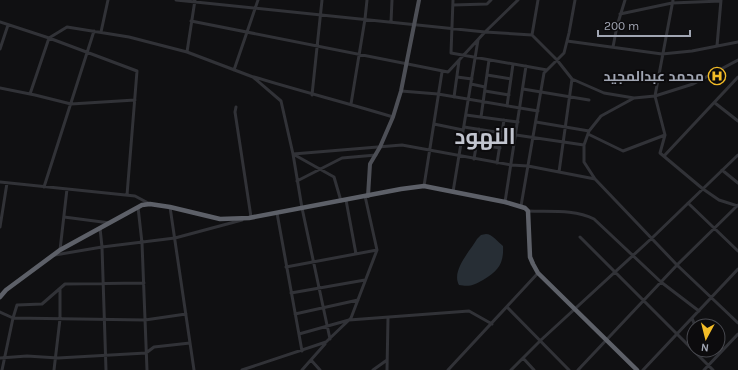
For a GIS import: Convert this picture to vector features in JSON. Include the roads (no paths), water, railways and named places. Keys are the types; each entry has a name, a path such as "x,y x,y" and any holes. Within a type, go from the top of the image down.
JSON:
{"highway":[{"path":"0,297 6,290 60,250 138,207 150,204 170,207 220,219 250,217 424,186 505,202 521,206 528,211 530,257 532,264 538,273 638,370"}],"main road":[{"path":"367,196 370,164 380,147 393,117 401,91 420,0"}],"street":[{"path":"101,32 108,0"},
{"path":"176,0 321,14 452,29 532,35 557,60 572,79 604,94 634,98 655,96 693,84 738,60"},
{"path":"234,70 258,0"},
{"path":"312,95 322,0"},
{"path":"351,104 367,0"},
{"path":"391,22 392,0"},
{"path":"453,0 451,53 547,70"},
{"path":"453,5 487,4 491,0"},
{"path":"191,21 448,72 485,32 518,0"},
{"path":"532,35 538,0"},
{"path":"521,206 544,72 564,53 575,0"},
{"path":"613,47 620,14 625,0 621,0"},
{"path":"186,52 194,1"},
{"path":"620,14 673,1 721,1 717,46"},
{"path":"578,370 606,339 714,228 738,206 719,200 703,189 660,153 665,135 655,96 673,1"},
{"path":"0,22 49,38 137,71 127,195"},
{"path":"0,50 8,25"},
{"path":"30,94 49,38 67,27 129,37 186,52 253,77 393,117"},
{"path":"44,187 94,31"},
{"path":"453,192 478,40"},
{"path":"567,41 662,54 692,51 738,42"},
{"path":"481,117 489,60"},
{"path":"454,97 459,61"},
{"path":"507,106 513,64"},
{"path":"505,202 526,66"},
{"path":"424,186 442,72"},
{"path":"487,75 511,79"},
{"path":"253,77 281,101 330,339"},
{"path":"456,77 472,79"},
{"path":"664,156 738,77"},
{"path":"559,172 572,79"},
{"path":"471,84 485,89 509,94"},
{"path":"0,88 70,104 135,100"},
{"path":"523,89 570,98 590,100"},
{"path":"401,91 438,94 538,111"},
{"path":"634,98 601,116 589,133 584,145 584,162 595,179 678,265 738,323"},
{"path":"714,103 738,121"},
{"path":"54,255 102,247 175,238 250,217 235,112 236,107"},
{"path":"466,115 518,122"},
{"path":"497,163 504,120"},
{"path":"536,122 566,127 589,133 623,152 665,135"},
{"path":"434,124 502,133"},
{"path":"474,159 478,129"},
{"path":"516,134 584,145"},
{"path":"476,144 500,148"},
{"path":"293,154 402,145 474,159 528,166 595,179"},
{"path":"293,154 334,177 344,200 356,254"},
{"path":"298,181 342,158 376,155"},
{"path":"511,370 738,155"},
{"path":"722,170 738,183"},
{"path":"0,182 135,196 150,204"},
{"path":"0,227 7,183"},
{"path":"60,250 67,189"},
{"path":"302,370 326,342 349,320 377,250 367,196"},
{"path":"688,203 738,251"},
{"path":"138,207 142,243 147,370"},
{"path":"170,207 194,370"},
{"path":"528,211 563,212 585,215 594,219 662,282 699,311"},
{"path":"277,212 302,351"},
{"path":"64,217 110,223"},
{"path":"100,228 104,284 106,370"},
{"path":"580,237 713,370"},
{"path":"286,267 377,250"},
{"path":"692,318 738,269"},
{"path":"448,370 538,273"},
{"path":"291,293 365,280"},
{"path":"2,370 17,304 42,304 65,284 144,283"},
{"path":"54,370 60,319 60,289"},
{"path":"295,314 358,300"},
{"path":"507,307 569,370"},
{"path":"299,334 349,320 469,311 492,324"},
{"path":"0,312 13,318 145,320 186,314"},
{"path":"387,370 388,318"},
{"path":"643,370 686,324"},
{"path":"726,347 738,334"},
{"path":"242,370 326,342"},
{"path":"0,358 27,356 56,358 146,353 154,347 190,343"},
{"path":"523,358 534,370"},
{"path":"704,370 715,358"},
{"path":"311,360 320,370"},
{"path":"373,370 387,360"}],"place":[{"name":"محمد عبدالمجيد","path":"717,76"}],"district":[{"name":"النهود","path":"485,137"}]}
